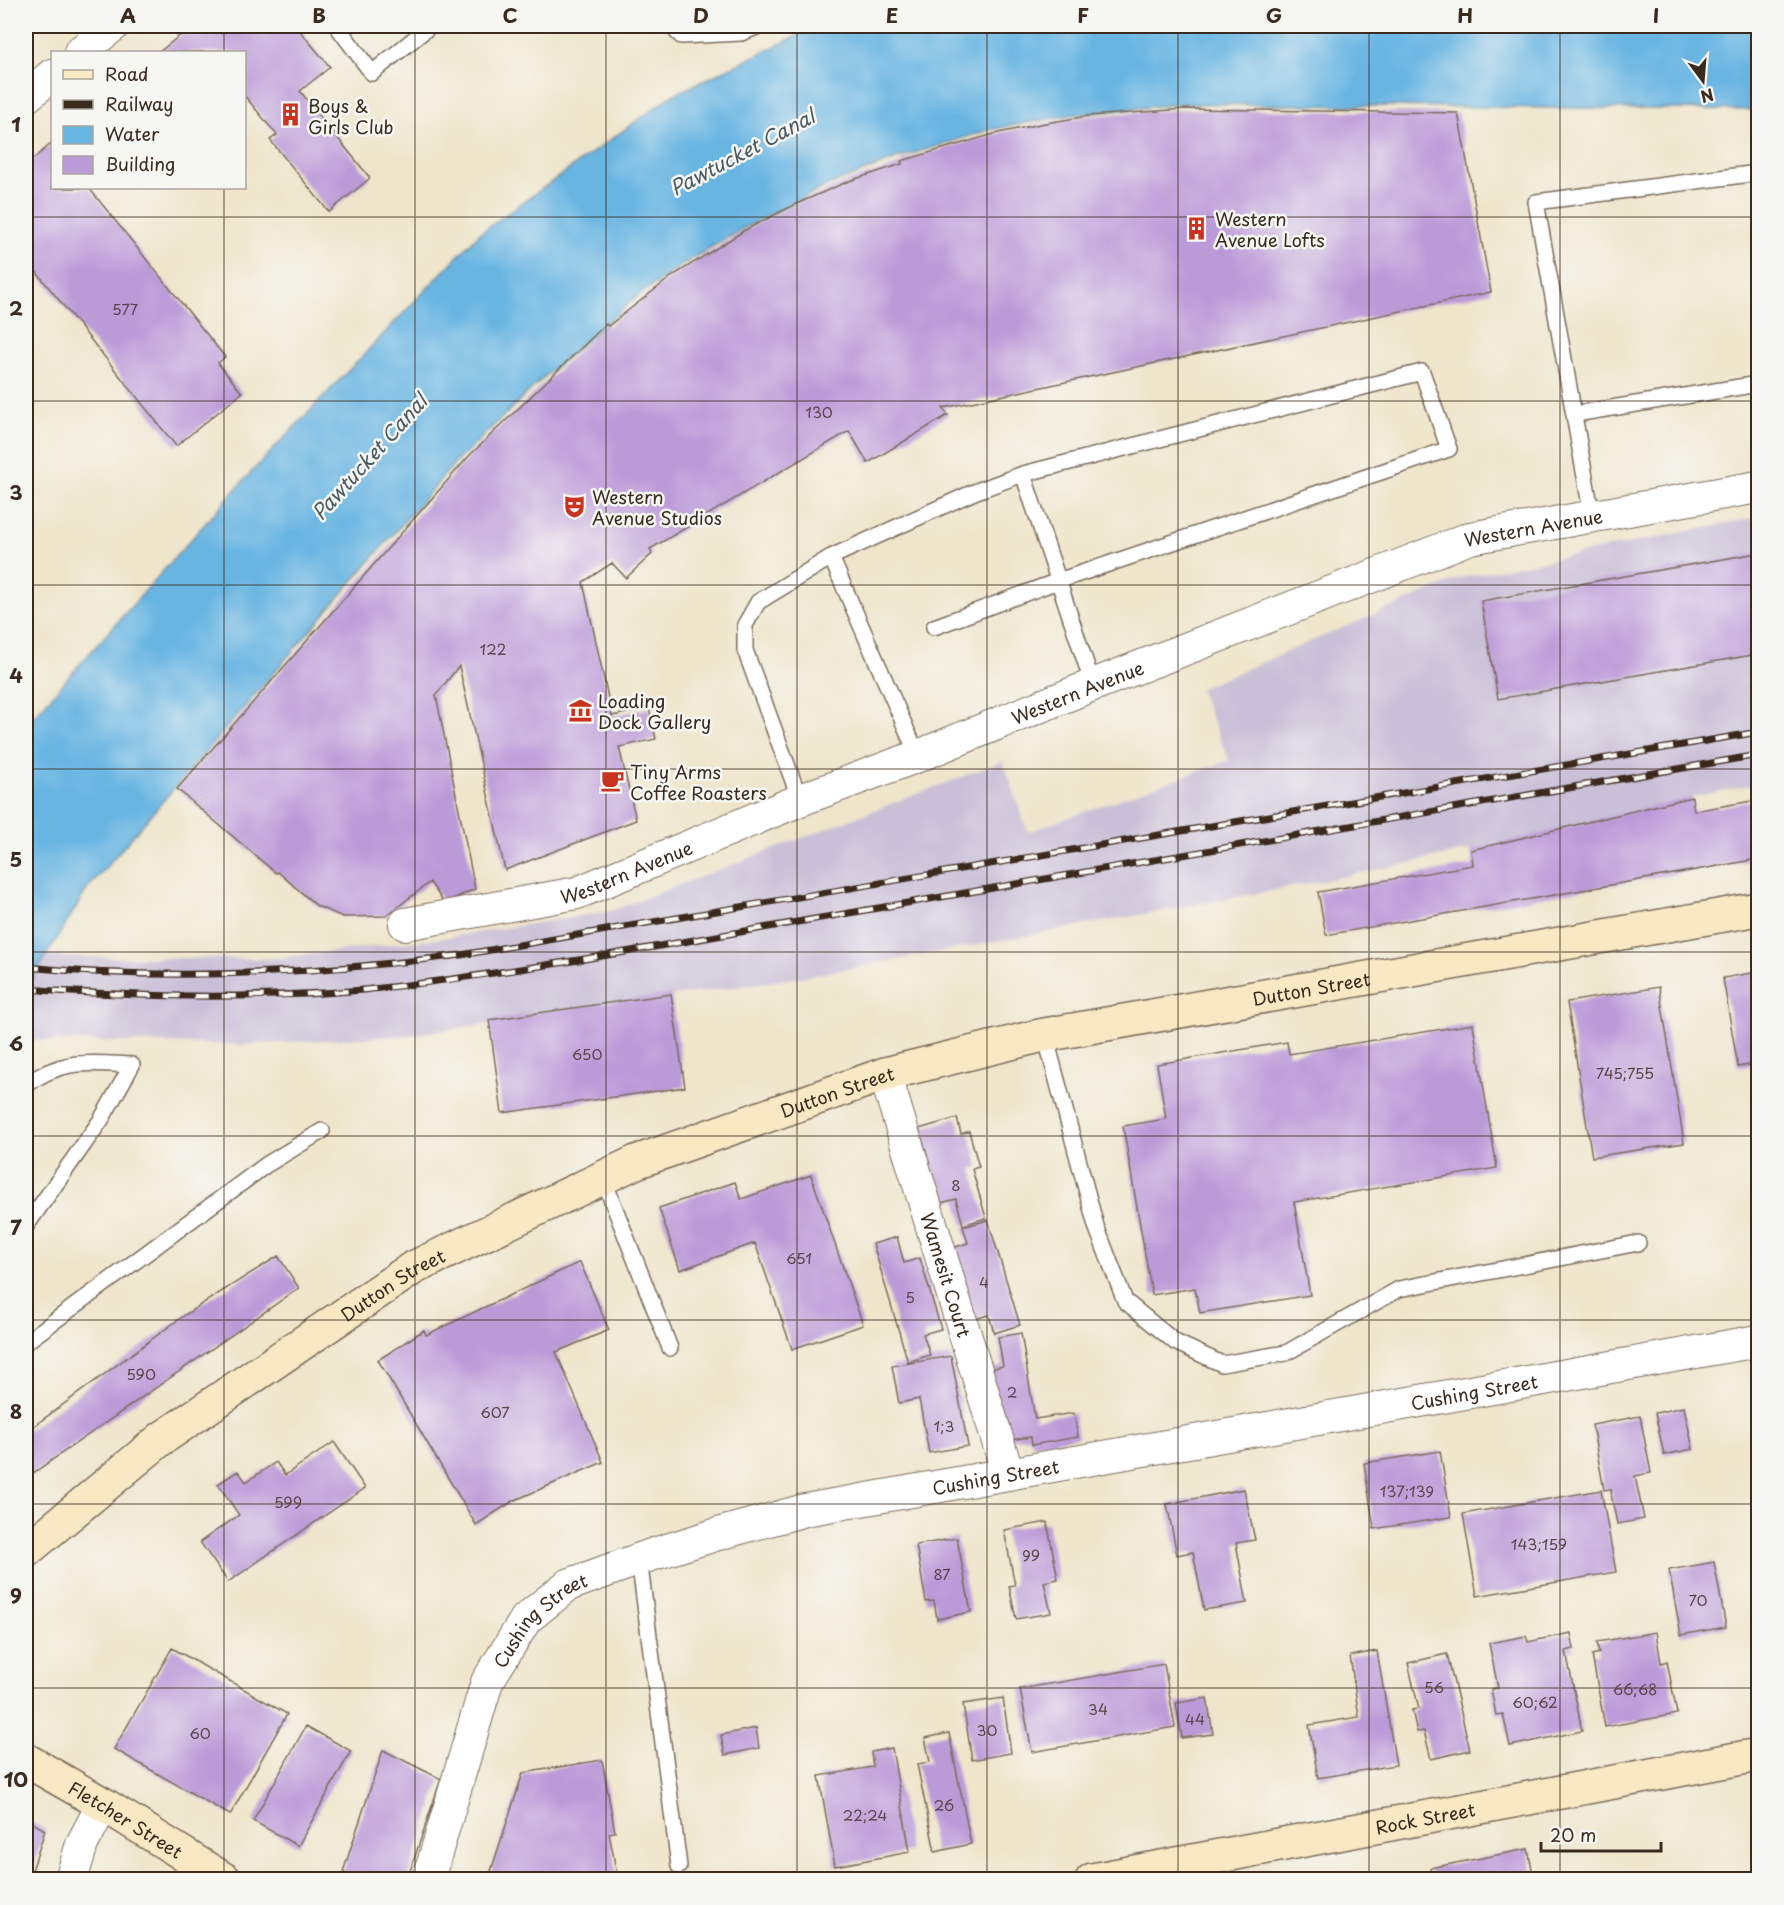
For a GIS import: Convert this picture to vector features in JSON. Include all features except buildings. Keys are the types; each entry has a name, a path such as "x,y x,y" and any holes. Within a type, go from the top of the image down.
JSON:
{"street":[{"path":"81,51 113,26"},
{"path":"26,97 51,76"},
{"name":"Western Avenue","path":"405,924 577,893 800,800 918,756 1470,538 1758,487"},
{"name":"Dutton Street","path":"26,1551 161,1439 413,1268 636,1162 885,1074 1045,1035 1758,909"},
{"name":"Wamesit Court","path":"885,1074 1008,1474"},
{"name":"Cushing Street","path":"428,1880 487,1682 526,1620 568,1585 718,1534 805,1510 1758,1341"},
{"name":"Rock Street","path":"1092,1880 1758,1755"},
{"name":"Fletcher Street","path":"26,1761 103,1804 225,1880"},
{"path":"72,1880 82,1844 103,1804"}],"lane":[{"path":"337,26 372,73 430,26"},
{"path":"671,26 681,36 741,33 759,26"},
{"path":"1592,516 1536,202 1758,173"},
{"path":"800,800 745,650 745,625 758,602 831,557 974,492 1023,474 1422,372 1449,449 1058,581 934,627"},
{"path":"1575,414 1758,384"},
{"path":"1023,474 1093,685"},
{"path":"831,557 918,756"},
{"path":"1045,1035 1096,1226 1125,1301 1175,1342 1222,1364 1286,1353 1399,1289 1638,1243"},
{"path":"26,1085 65,1064 84,1062 132,1065 101,1120 26,1226"},
{"path":"26,1342 266,1165 322,1131"},
{"path":"603,1178 670,1348"},
{"path":"639,1559 679,1866"}],"shaded area":[{"path":"1758,517 1758,784 1692,797 1471,850 1308,884 802,977 410,1035 245,1045 26,1040 26,988 46,954 64,957 270,959 444,938 611,911 1003,761 1028,832 1229,760 1199,689 1460,578"}],"water":[{"name":"Pawtucket Canal","path":"829,26 1758,26 1758,110 1181,104 1071,115 989,130 896,159 825,187 744,228 693,258 639,295 543,378 454,464 88,888 26,988 26,725 243,481 480,233 673,95 801,34"}],"railway":[{"path":"26,967 134,974 243,973 353,967 461,955 1758,732"},
{"path":"26,989 110,994 236,996 363,990 444,980 579,960 1758,755"}],"place":[{"name":"Boys & Girls Club","path":"290,115"},
{"name":"Western Avenue Lofts","path":"1197,228"},
{"name":"Western Avenue Studios","path":"574,506"},
{"name":"Loading Dock Gallery","path":"580,710"},
{"name":"Tiny Arms Coffee Roasters","path":"612,781"}]}
